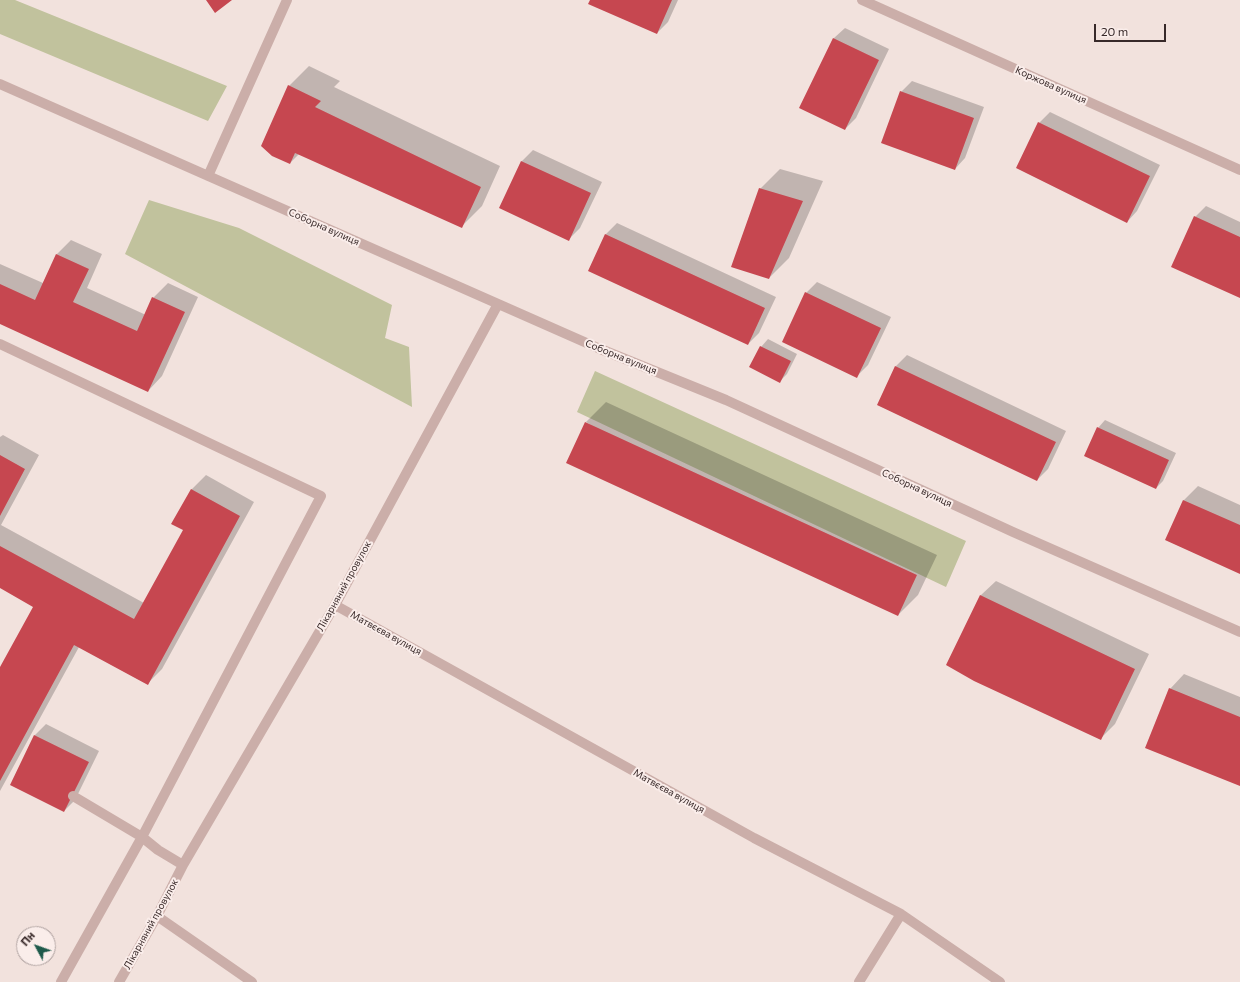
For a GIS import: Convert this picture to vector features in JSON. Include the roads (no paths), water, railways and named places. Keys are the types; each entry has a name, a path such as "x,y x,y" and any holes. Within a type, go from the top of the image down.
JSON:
{"street":[{"path":"208,176 287,0"},
{"name":"Коржова вулиця","path":"862,0 1240,170"},
{"name":"Соборна вулиця","path":"0,84 598,348 726,400 1013,532 1240,632"},
{"name":"Лікарняний провулок","path":"119,982 157,916 183,865 335,605 498,304"},
{"path":"0,344 321,496 142,837 61,982"},
{"name":"Матвєєва вулиця","path":"335,605 754,838 901,914 1000,982"},
{"path":"73,796 142,837 158,850 183,865"},
{"path":"859,982 901,914"},
{"path":"157,916 252,982"}]}
